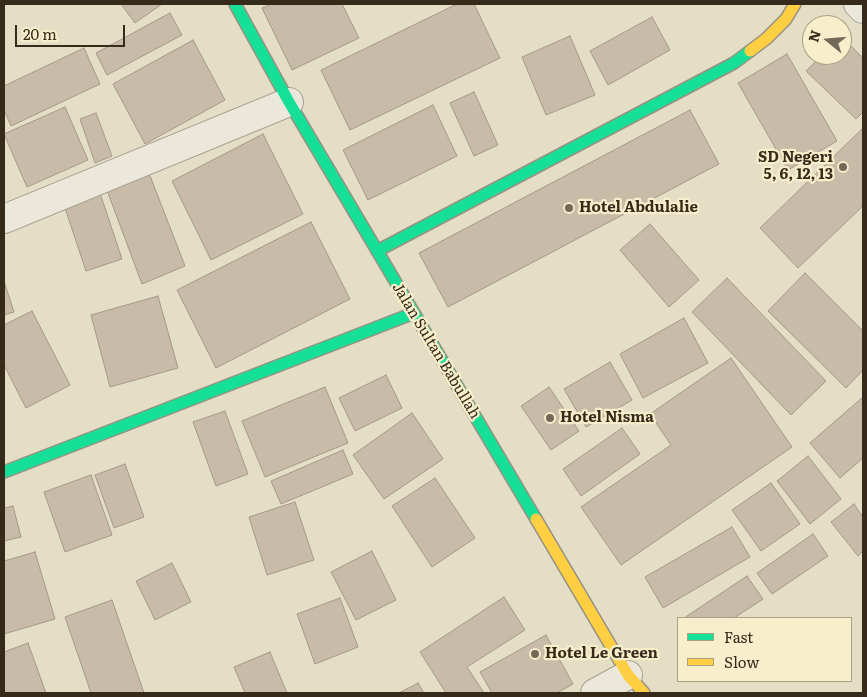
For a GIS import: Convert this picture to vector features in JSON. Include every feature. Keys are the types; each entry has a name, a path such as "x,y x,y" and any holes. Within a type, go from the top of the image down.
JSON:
{"street":[{"name":"Jalan Sultan Babullah","path":"235,4 289,102 636,684"},
{"path":"377,251 734,63 766,39 786,20 795,4"},
{"path":"858,4 863,9"},
{"path":"4,218 289,102"},
{"path":"4,472 414,313"},
{"path":"595,693 636,684"}],"building":[{"path":"121,4 162,4 135,23"},
{"path":"272,4 342,4 359,38 292,70 262,8"},
{"path":"457,4 474,4 500,58 350,130 321,70"},
{"path":"170,13 182,35 107,75 96,53"},
{"path":"652,17 670,50 608,85 590,51"},
{"path":"570,36 595,95 546,115 522,57"},
{"path":"193,40 225,100 145,144 113,84"},
{"path":"852,47 863,58 863,112 856,119 806,71 812,65 852,65"},
{"path":"84,48 100,84 11,126 4,110 4,86"},
{"path":"787,54 837,141 788,170 738,83"},
{"path":"474,92 498,145 474,156 450,103"},
{"path":"433,105 457,156 368,200 343,150"},
{"path":"65,107 88,160 27,187 4,134"},
{"name":"Hotel Abdulalie","path":"690,110 719,164 448,307 419,253"},
{"path":"96,113 112,156 95,163 80,119"},
{"name":"SD Negeri 5, 6, 12, 13","path":"863,128 863,206 798,268 760,228"},
{"path":"263,134 303,214 211,260 172,181"},
{"path":"147,168 185,266 142,284 105,185"},
{"path":"98,187 122,259 86,271 62,199"},
{"path":"311,222 350,299 216,368 177,290"},
{"path":"650,224 699,280 669,307 620,250"},
{"path":"805,273 863,331 863,370 846,388 768,311"},
{"path":"727,278 826,381 791,415 692,312"},
{"path":"4,281 14,312 4,315"},
{"path":"158,296 178,368 110,387 91,315"},
{"path":"32,311 70,385 26,408 4,365 4,325"},
{"path":"684,318 708,363 643,398 620,354"},
{"path":"731,358 792,447 621,565 581,507 671,445 650,414"},
{"path":"610,362 632,400 586,427 564,389"},
{"path":"386,375 402,408 355,431 339,398"},
{"path":"325,387 348,443 265,477 242,421"},
{"name":"Hotel Nisma","path":"549,387 579,431 551,450 521,406"},
{"path":"863,397 863,458 840,478 810,443"},
{"path":"225,411 248,474 216,486 193,422"},
{"path":"412,413 443,459 384,499 353,455"},
{"path":"622,428 640,454 581,496 563,469"},
{"path":"343,450 353,474 281,504 271,481"},
{"path":"808,456 841,499 810,524 777,481"},
{"path":"125,464 144,517 114,528 95,475"},
{"path":"91,475 112,535 65,552 44,492"},
{"path":"435,478 475,538 432,567 392,506"},
{"path":"771,483 800,524 761,551 732,510"},
{"path":"295,502 314,560 267,575 249,517"},
{"path":"854,504 863,517 863,551 858,556 831,522"},
{"path":"13,506 21,537 4,541 4,508"},
{"path":"732,527 750,557 663,608 645,577"},
{"path":"813,534 828,556 772,594 757,573"},
{"path":"372,551 396,600 356,620 331,572"},
{"path":"35,552 55,619 4,634 4,561"},
{"path":"172,563 191,602 155,620 136,581"},
{"path":"747,576 763,599 736,617 686,617"},
{"path":"504,597 525,630 467,667 484,693 446,693 420,652"},
{"path":"340,598 358,647 315,664 297,614"},
{"path":"112,600 144,693 91,693 65,617"},
{"name":"Hotel Le Green","path":"546,635 573,684 557,693 492,693 480,672"},
{"path":"28,643 46,693 4,693 4,652"},
{"path":"270,652 287,693 245,693 234,667"},
{"path":"418,683 424,693 399,693"}],"traffic: fast":[{"path":"235,4 289,102 536,519"},
{"path":"377,251 734,63 750,51"},
{"path":"4,472 414,313"}],"traffic: slow":[{"path":"750,51 766,39 786,19 795,4"},
{"path":"536,519 628,675 644,693"}],"place":[{"name":"SD Negeri 5, 6, 12, 13","path":"843,167"},
{"name":"Hotel Abdulalie","path":"569,208"},
{"name":"Hotel Nisma","path":"550,418"},
{"name":"Hotel Le Green","path":"535,654"}]}
